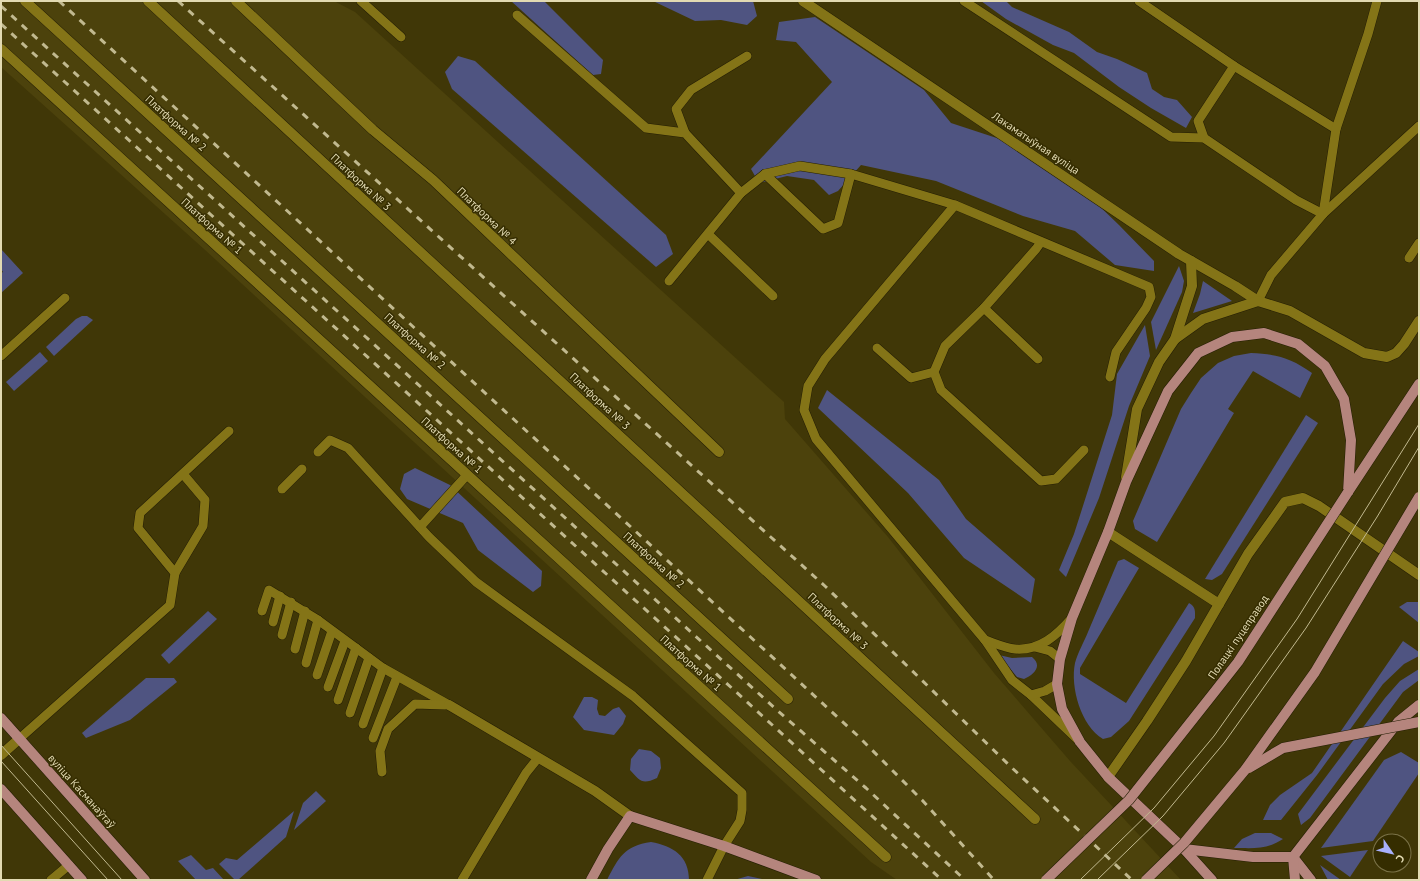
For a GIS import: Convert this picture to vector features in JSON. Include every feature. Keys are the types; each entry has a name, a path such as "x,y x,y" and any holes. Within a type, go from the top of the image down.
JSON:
{"main road":[{"path":"1212,880 1184,849 1108,777 1080,742 1062,709 1057,684 1060,659 1072,618 1108,532 1126,482 1168,391 1198,353 1232,337 1264,333 1298,344 1325,366 1344,399 1351,440 1348,492"},
{"name":"Полацкі пуцеправод","path":"1046,880 1130,800 1238,662 1419,384"},
{"path":"1146,880 1184,843 1245,770 1315,672 1419,497"},
{"path":"1295,880 1293,857 1398,722 1419,705"},
{"name":"вуліца Касманаўтаў","path":"1,718 145,880"},
{"path":"1245,770 1283,748 1419,722"},
{"path":"1,789 82,880"},
{"path":"592,880 608,849 630,816 724,846 816,880"},
{"path":"1184,849 1253,857 1293,857"},
{"path":"1293,857 1311,880"}],"street":[{"name":"Платформа № 2","path":"25,1 788,699"},
{"name":"Платформа № 3","path":"148,1 1035,819"},
{"name":"Платформа № 4","path":"236,1 373,130 433,180 719,452"},
{"name":"Лакаматыўная вуліца","path":"803,1 1191,261 1258,300 1290,311 1364,353 1387,357 1396,353 1404,344 1419,321"},
{"name":"Платформа № 1","path":"1,49 886,857"},
{"path":"1126,482 1137,409 1159,362 1175,339 1192,286 1191,261"},
{"path":"1175,339 1203,319 1258,300"},
{"path":"1108,777 1186,661 1248,554 1285,502 1303,498 1319,506 1419,575"},
{"path":"1108,532 1219,604"},
{"path":"448,705 595,791 630,816"},
{"path":"1,755 19,739"}],"lane":[{"path":"361,1 401,38"},
{"path":"964,1 1171,137 1204,138 1296,200 1323,214"},
{"path":"1139,1 1234,66 1336,129"},
{"path":"1323,214 1336,129 1378,1"},
{"path":"517,15 646,128 684,133"},
{"path":"741,193 684,133 676,109 691,90 747,56"},
{"path":"1204,138 1198,121 1234,66"},
{"path":"1258,300 1272,275 1323,214 1419,126"},
{"path":"669,281 741,193 765,174 800,166 851,174 955,205 1149,287 1151,297 1146,308 1116,352 1110,378"},
{"path":"765,174 824,229 838,223 851,174"},
{"path":"955,205 825,359 808,386 804,410 816,439 984,640 1012,680 1031,695 1080,742"},
{"path":"708,234 773,296"},
{"path":"1041,242 984,308 945,346 934,372 941,390 1040,481 1056,479 1084,450"},
{"path":"1409,258 1419,243"},
{"path":"1,356 65,298"},
{"path":"984,308 1038,359"},
{"path":"877,348 911,378 934,372"},
{"path":"175,573 138,528 140,513 229,431"},
{"path":"318,452 330,440 348,448 420,527 476,582 633,696 742,793 742,810 740,821 724,846 707,880"},
{"path":"282,489 302,469"},
{"path":"19,739 170,605 175,573 203,526 205,500 183,474"},
{"path":"420,527 467,475"},
{"path":"262,611 269,590 305,611 397,677 448,705"},
{"path":"273,622 280,596"},
{"path":"282,635 291,602"},
{"path":"295,649 305,611"},
{"path":"984,640 1015,649 1035,647 1048,641 1062,630 1072,618"},
{"path":"306,663 318,620"},
{"path":"317,675 332,630"},
{"path":"328,687 345,641"},
{"path":"1035,647 1050,651 1060,659"},
{"path":"338,700 356,648"},
{"path":"350,713 369,658"},
{"path":"363,724 383,668"},
{"path":"373,738 397,677"},
{"path":"1031,695 1057,684"},
{"path":"382,772 380,751 388,729 415,704 448,705"},
{"path":"462,880 526,773 538,758"},
{"path":"51,880 69,865"}],"shaded area":[{"path":"1,1 334,1 355,12 784,402 785,419 888,537 994,673 1070,761 1181,880 897,880 871,862 204,249 1,67"},
{"path":"511,1 544,1 603,60 601,74 593,75"},
{"path":"653,1 753,1 757,16 747,25 721,20 695,21"},
{"path":"981,1 1006,1 1012,7 1069,32 1097,52 1117,59 1147,73 1152,89 1164,97 1177,100 1192,117 1186,128 1151,108 1119,87 1074,53 1053,45 1006,19"},
{"path":"815,17 924,90 951,123 1018,145 1093,200 1154,261 1154,271 1115,265 1075,231 1023,216 936,181 861,165 838,191 829,195 814,180 787,176 759,183 751,169 832,82 796,42 776,40 779,22"},
{"path":"458,56 475,61 666,235 673,254 656,267 452,89 445,72"},
{"path":"1,249 23,273 1,293 1,273 3,272 1,269"},
{"path":"1179,266 1184,281 1182,292 1156,350 1151,322"},
{"path":"1203,281 1232,301 1193,313"},
{"path":"82,316 87,316 93,320 54,356 46,347 76,319"},
{"path":"1145,325 1150,356 1129,406 1099,498 1066,577 1059,570 1074,534 1112,415 1117,374"},
{"path":"40,352 48,361 14,391 6,382"},
{"path":"1251,353 1269,354 1290,360 1312,373 1300,398 1253,371 1228,409 1234,413 1157,542 1135,529 1133,521 1181,409 1201,378 1218,363 1234,356"},
{"path":"827,390 939,480 966,519 1035,579 1031,603 964,558 908,493 818,408"},
{"path":"1306,415 1318,423 1222,574 1212,580 1205,579"},
{"path":"415,468 450,485 542,571 541,586 533,592 478,550 463,523 407,499 400,489 404,474"},
{"path":"1124,559 1139,568 1080,668 1080,674 1126,703 1189,603 1194,608 1195,618 1129,721 1111,737 1103,739 1095,733 1083,716 1074,683 1075,663 1118,561"},
{"path":"1407,602 1419,602 1419,623 1399,607"},
{"path":"208,611 217,619 169,664 161,655"},
{"path":"1403,641 1419,652 1419,656 1404,664 1383,684 1317,775 1281,820 1263,820 1270,805 1280,795 1312,773"},
{"path":"999,655 1012,658 1032,657 1037,664 1036,670 1024,679 1017,677"},
{"path":"1419,669 1419,680 1403,692 1310,818 1301,825 1298,814 1385,698 1400,681"},
{"path":"146,678 174,678 177,682 130,720 86,738 82,733"},
{"path":"584,697 592,697 598,700 597,709 599,715 605,716 613,709 619,707 626,716 623,724 614,735 584,730 573,717"},
{"path":"639,749 651,751 660,758 661,768 657,778 642,781 630,770 631,759"},
{"path":"1401,752 1419,763 1419,773 1378,833 1372,833 1372,841 1321,848 1384,760"},
{"path":"316,791 326,801 294,830 303,803"},
{"path":"294,811 286,837 238,880 235,880 219,864 226,858 237,860"},
{"path":"1255,833 1271,833 1283,839 1277,843 1265,847 1234,848 1242,839"},
{"path":"651,842 673,849 683,858 686,864 689,880 607,880 623,854 634,846"},
{"path":"1368,850 1350,877 1321,856"},
{"path":"191,855 206,870 213,868 224,880 196,880 178,861"},
{"path":"1320,865 1341,880 1328,880"},
{"path":"748,876 762,879 764,880 734,880"}],"tram line":[{"path":"1080,880 1154,808 1214,736 1297,619 1419,424"},
{"path":"1097,880 1163,816 1224,743 1306,628 1377,517 1419,447"},
{"path":"1,745 122,880"},
{"path":"1,761 108,880"}],"railway":[{"path":"59,1 857,735 922,800 994,880"},
{"path":"178,1 826,587 1010,766 1132,880"},
{"path":"1,6 778,711 866,788 965,880"},
{"path":"1,24 942,880"}]}
